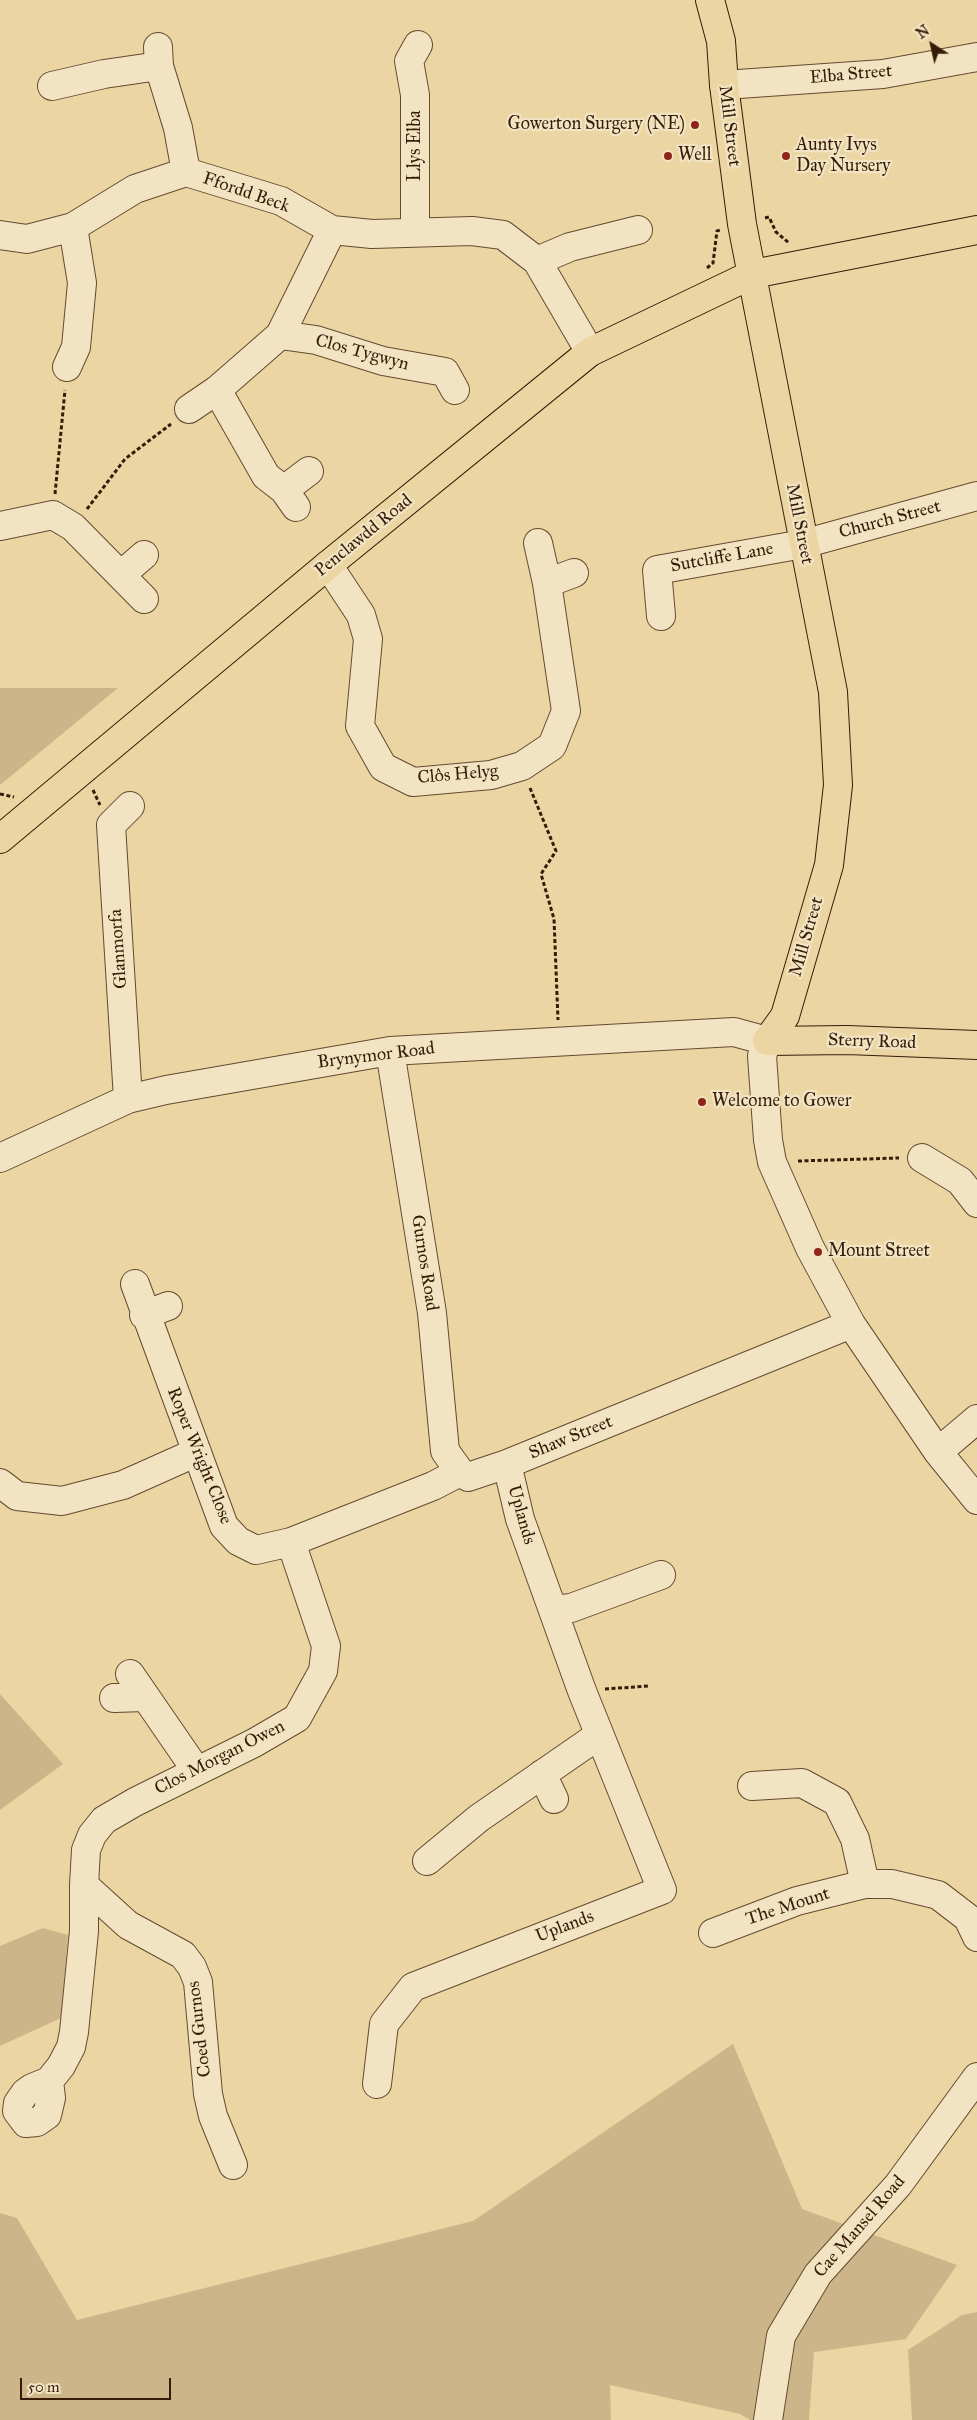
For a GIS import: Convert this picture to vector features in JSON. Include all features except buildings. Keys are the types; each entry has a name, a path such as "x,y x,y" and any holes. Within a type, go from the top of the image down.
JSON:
{"main road":[{"name":"Mill Street","path":"710,0 721,42 724,84 742,224 833,692 838,785 829,865 785,1016 767,1041"},
{"name":"Penclawdd Road","path":"0,839 328,565 590,352 753,274 977,230"},
{"name":"Sterry Road","path":"767,1041 847,1040 977,1046"}],"street":[{"name":"Llys Elba","path":"406,54 415,95 415,231"},
{"path":"48,83 104,74 159,56 178,128 186,172"},
{"name":"Elba Street","path":"724,84 883,74 977,57"},
{"name":"Ffordd Beck","path":"0,235 27,239 73,227 135,189 186,172 281,201 332,230 372,234 415,231 472,231 503,235 537,261 590,352"},
{"path":"73,227 82,283 78,356"},
{"path":"189,410 217,390 280,335 332,230"},
{"path":"537,261 570,247 638,230"},
{"name":"Clos Tygwyn","path":"280,335 316,340 383,361 453,373"},
{"path":"217,390 266,476 290,498 309,471"},
{"name":"Church Street","path":"803,544 977,496"},
{"path":"0,526 63,521 122,574 144,598"},
{"name":"Clôs Helyg","path":"328,565 361,615 364,623 368,639 360,726 383,767 414,782 490,775 522,766 552,746 566,711 547,583 538,543"},
{"name":"Sutcliffe Lane","path":"661,616 657,570 803,544"},
{"path":"122,574 144,555"},
{"path":"547,583 574,573"},
{"path":"111,825 130,806"},
{"name":"Glanmorfa","path":"111,825 128,1099"},
{"name":"Brynymor Road","path":"2,1152 128,1099 166,1090 390,1051 734,1032 767,1041"},
{"path":"767,1041 762,1056 768,1140 772,1162 810,1248 851,1324 938,1452 977,1500"},
{"name":"Gurnos Road","path":"390,1051 432,1312 444,1451 460,1472"},
{"path":"922,1158 960,1181 977,1203"},
{"name":"Roper Wright Close","path":"135,1284 156,1310 196,1452 224,1526 238,1541 256,1550 291,1542"},
{"name":"Shaw Street","path":"291,1542 433,1486 460,1472 468,1477 507,1464 851,1324"},
{"path":"938,1452 977,1419"},
{"path":"0,1482 17,1496 62,1500 123,1485 196,1452"},
{"name":"Uplands","path":"376,2084 384,2024 413,1987 662,1890 582,1691 520,1520 507,1464"},
{"name":"Clos Morgan Owen","path":"84,1885 86,1850 92,1835 104,1820 196,1770 254,1743 297,1718 323,1671 326,1646 291,1542"},
{"path":"553,1610 571,1608 661,1575"},
{"path":"130,1674 196,1770"},
{"path":"114,1698 145,1696"},
{"path":"427,1860 480,1818 599,1735"},
{"path":"542,1774 554,1799"},
{"path":"752,1786 802,1783 838,1802 855,1839 865,1884"},
{"name":"The Mount","path":"713,1933 797,1901 865,1884 892,1884 938,1895 968,1918 977,1937"},
{"path":"49,2081 61,2066 71,2047 74,2032 84,1931 84,1885"},
{"name":"Coed Gurnos","path":"84,1885 128,1924 183,1954 192,1967 198,1982 208,2094 213,2116 233,2164"},
{"name":"Cae Mansel Road","path":"768,2420 781,2336 818,2274 898,2185 977,2077"}],"path":[{"path":"706,269 713,263 717,231 742,224 770,217 776,232 792,245"},
{"path":"63,521 78,356"},
{"path":"63,521 125,459 189,410"},
{"path":"522,766 556,852 541,874 554,919 558,1042"},
{"path":"82,771 111,825"},
{"path":"772,1162 922,1158"},
{"path":"582,1691 649,1686"}],"shaded area":[{"path":"0,688 118,688 0,785"},
{"path":"0,1694 63,1764 0,1810"},
{"path":"43,1928 68,1935 61,2018 0,2046 0,1946"},
{"path":"733,2044 802,2209 957,2265 906,2339 814,2352 809,2420 750,2420 740,2414 610,2385 611,2420 0,2420 0,2213 17,2218 77,2320 473,2221"},
{"path":"977,2312 977,2420 912,2420 908,2350 962,2315"}],"place":[{"name":"Gowerton Surgery (NE)","path":"695,125"},
{"name":"Well","path":"668,156"},
{"name":"Aunty Ivys Day Nursery","path":"786,156"},
{"name":"Welcome to Gower","path":"702,1102"},
{"name":"Mount Street","path":"818,1252"}]}
